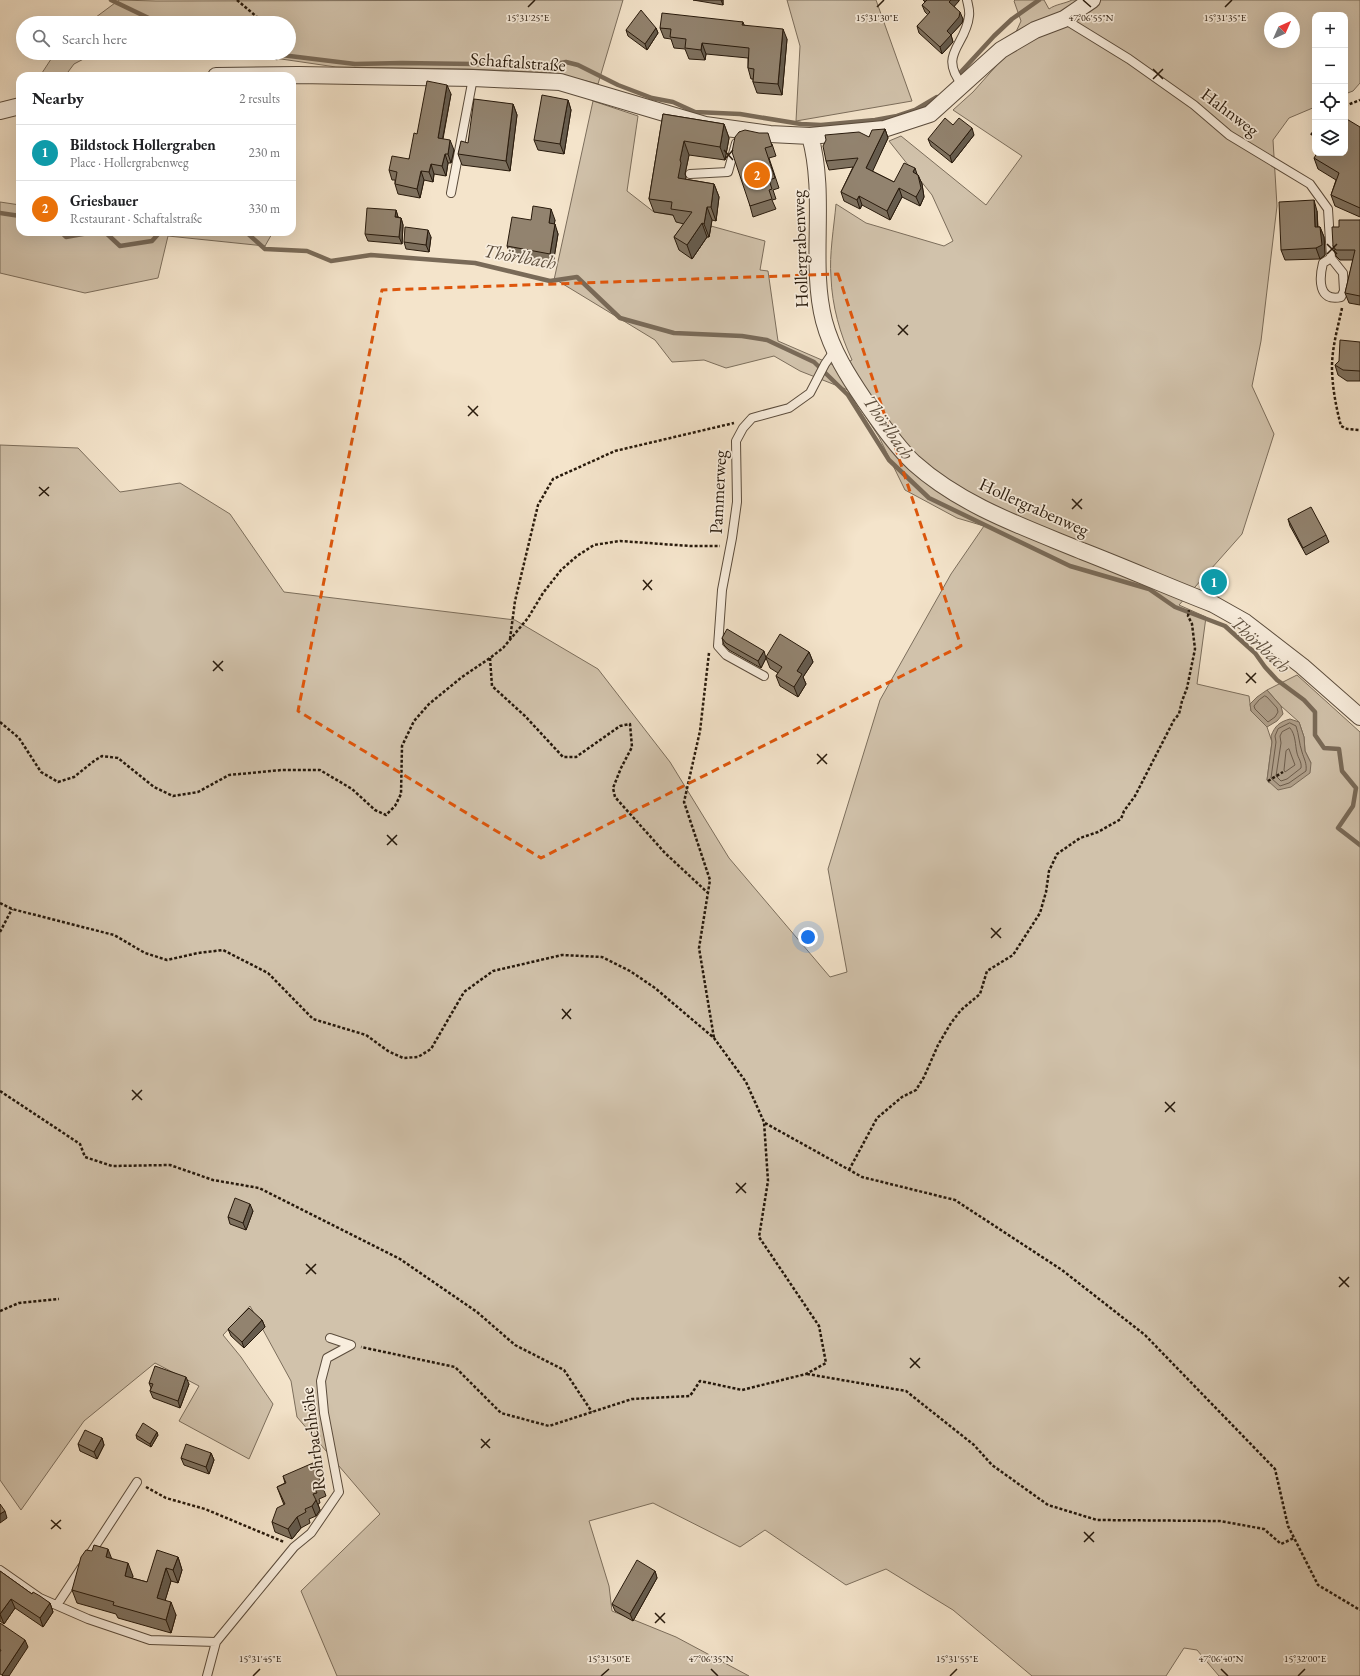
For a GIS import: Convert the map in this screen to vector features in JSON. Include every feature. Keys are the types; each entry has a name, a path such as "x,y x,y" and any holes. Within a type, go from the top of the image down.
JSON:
{"street":[{"name":"Schaftalstraße","path":"296,75 472,78 560,82 705,125 770,134 810,136 884,129 930,114 963,86 1001,50 1035,30 1064,20 1092,0"},
{"path":"0,111 16,107"},
{"name":"Hollergrabenweg","path":"810,136 818,179 819,283 830,357 859,392 890,436 914,463 944,486 1000,518 1213,604 1245,622 1302,666 1360,717"}],"lane":[{"path":"963,86 954,74 952,65 955,50 968,22 970,14 967,0"},
{"name":"Hahnweg","path":"1064,20 1129,59 1194,105 1229,135 1310,184 1328,209 1331,258"},
{"path":"452,193 472,78"},
{"path":"690,174 728,172 734,145 745,131"},
{"path":"1331,258 1343,274 1344,291 1341,297 1333,298 1325,294 1320,284 1319,276 1323,263 1331,258"},
{"path":"752,418 789,408 810,393 830,357"},
{"name":"Pammerweg","path":"752,418 736,441 737,502 722,590 718,646 726,655 764,676"},
{"path":"330,1338 351,1345"},
{"name":"Rohrbachhöhe","path":"207,1676 216,1642 294,1547 311,1533 339,1492 324,1413 321,1381 326,1358 351,1345"},
{"path":"57,1605 137,1482"},
{"path":"0,1570 40,1598 88,1619 150,1640 216,1642"}],"path":[{"path":"237,0 256,16"},
{"path":"1348,105 1360,100"},
{"path":"1343,302 1336,334 1332,366 1336,404 1341,426 1347,429 1360,430"},
{"path":"510,640 515,601 538,505 553,479 615,451 752,418"},
{"path":"0,722 19,738 41,772 58,782 74,777 102,756 118,758 154,788 174,796 198,792 229,774 282,770 320,770 352,789 375,810 386,815 395,806 401,794 402,746 414,721 429,704 462,677 503,648 528,618 543,593 561,570 576,556 594,545 620,541 720,546 732,538"},
{"path":"849,1170 877,1118 902,1097 916,1090 924,1077 938,1045 950,1023 961,1010 980,994 988,971 1013,955 1040,913 1046,892 1049,871 1057,854 1080,838 1098,832 1121,819 1124,811 1135,796 1174,720 1179,714 1187,688 1195,649 1192,624 1188,616"},
{"path":"709,652 700,731 684,802 710,880 699,948 714,1038"},
{"path":"490,658 492,686 525,716 563,757 576,756 620,726 630,724 632,747 620,768 613,788 615,797 665,853 708,893"},
{"path":"1268,781 1283,772"},
{"path":"0,903 12,909 114,934 145,953 167,960 198,953 223,950 268,973 313,1019 366,1035 388,1051 403,1058 418,1057 431,1049 464,992 493,971 562,955 602,957 630,971 656,988 714,1038 746,1082 764,1122 768,1181 759,1237 819,1326 826,1363 806,1374 742,1390 700,1381 690,1396 632,1399 549,1426 501,1413 455,1367 351,1345"},
{"path":"0,932 12,909"},
{"path":"0,1091 80,1144 85,1157 112,1166 170,1165 213,1180 259,1188 400,1259 477,1312 515,1345 564,1370 592,1412"},
{"path":"764,1122 862,1177 955,1200 1062,1270 1146,1335 1275,1469 1288,1526 1318,1585 1360,1610"},
{"path":"0,1311 19,1303 59,1299"},
{"path":"806,1374 906,1391 974,1445 992,1465 1048,1505 1097,1520 1220,1521 1264,1529 1281,1544 1294,1538"},
{"path":"137,1482 166,1498 205,1509 294,1547"}],"highlighted area":[{"path":"838,274 961,646 541,858 298,711 382,290"}],"shaded area":[{"path":"119,0 623,0 598,84 554,73 468,69 336,67 288,60 296,60 296,16 97,16"},
{"path":"787,0 876,0 912,101 796,121 800,46"},
{"path":"1015,0 1044,0 1049,9 1072,0 1360,0 1360,83 1353,91 1348,93 1348,12 1312,12 1312,108 1289,118 1273,140 1277,206 1261,341 1252,386 1274,434 1242,534 1179,605 1206,617 1197,684 1249,696 1251,711 1267,727 1272,742 1267,780 1269,783 1311,763 1305,751 1304,737 1299,722 1281,706 1267,690 1297,675 1360,732 1360,1676 1219,1676 1197,1650 1184,1648 1166,1676 1032,1676 953,1610 886,1569 846,1585 765,1530 740,1547 653,1503 589,1521 609,1586 612,1611 676,1637 749,1676 337,1676 301,1591 380,1514 297,1417 291,1381 250,1306 223,1335 241,1357 273,1404 249,1459 179,1421 199,1386 155,1363 84,1421 21,1510 0,1480 0,445 78,448 120,492 180,483 230,514 284,592 515,620 598,669 670,762 729,858 830,977 847,972 828,869 880,700 951,574 984,526 957,518 905,490 879,437 848,390 800,371 774,356 726,368 704,360 672,362 655,340 558,281 550,281 554,280 593,101 638,116 627,191 654,212 677,216 691,225 692,259 707,237 709,237 711,226 765,241 760,270 768,271 778,341 838,367 852,360 837,320 833,299 831,260 836,204 866,223 944,246 953,241 932,195 889,141 901,136 986,205 1022,156 953,110 973,92 1005,56 1021,21 1014,1"},
{"path":"50,60 82,60 74,64 68,72 43,72"},
{"path":"0,202 16,204 16,236 168,236 158,278 85,293 0,273"},
{"path":"168,236 271,236 265,246"}],"water":[{"path":"1267,690 1281,706 1283,714 1277,721 1267,727 1251,711 1250,704"},
{"path":"1290,719 1299,722 1304,737 1305,751 1311,763 1310,773 1291,787 1278,790 1267,780 1272,742 1271,736 1278,725"}],"building":[{"path":"927,0 951,0 949,2 960,12 959,17 947,31 951,35 940,47 917,26 930,12 922,5"},
{"path":"641,10 656,28 645,44 626,30"},
{"path":"662,13 743,22 742,25 783,29 778,84 753,82 754,69 748,68 749,48 702,43 701,50 685,48 686,39 670,37 671,29 660,28"},
{"path":"427,81 447,85 438,138 450,140 448,154 445,154 442,166 431,164 429,172 421,171 417,189 395,184 397,172 389,170 392,156 409,159 414,133 417,134"},
{"path":"542,95 568,100 560,144 534,140"},
{"path":"474,99 513,104 506,161 458,154 461,141 468,143"},
{"path":"663,114 724,124 720,147 684,141 678,178 714,184 711,207 707,207 704,224 702,223 687,245 674,237 692,212 671,209 672,202 649,199"},
{"path":"945,118 953,125 959,118 972,128 950,156 928,139"},
{"path":"1348,120 1360,127 1360,208 1331,195 1339,173 1314,158 1315,156 1348,156"},
{"path":"885,129 866,168 894,182 904,163 915,168 913,172 918,175 921,188 916,197 899,188 887,211 859,196 857,200 841,192 858,158 826,161 823,146 826,140 825,135 859,132 869,137 872,130"},
{"path":"745,130 768,133 772,146 765,148 775,178 769,180 772,189 769,190 772,199 750,206 732,152 735,137 739,132"},
{"path":"1314,200 1315,227 1320,227 1322,245 1316,248 1281,250 1279,202"},
{"path":"533,206 551,209 549,223 555,224 550,254 507,246 512,217 531,220"},
{"path":"367,208 396,210 395,217 401,218 399,237 365,234"},
{"path":"1339,220 1360,220 1360,296 1345,293 1355,250 1336,250 1333,246 1332,227 1339,227"},
{"path":"405,227 428,230 426,245 404,242"},
{"path":"1340,340 1360,342 1360,371 1343,370 1335,365 1339,361"},
{"path":"1311,507 1326,535 1303,548 1288,519"},
{"path":"727,629 764,651 758,661 726,643 722,638"},
{"path":"780,634 809,652 797,671 802,674 794,687 776,676 782,667 766,657"},
{"path":"235,1198 250,1204 243,1223 228,1217"},
{"path":"249,1308 262,1320 242,1342 228,1329"},
{"path":"155,1366 186,1377 178,1401 150,1391 153,1384 149,1383"},
{"path":"143,1423 157,1432 150,1444 136,1435"},
{"path":"85,1430 102,1438 94,1452 78,1444"},
{"path":"186,1444 211,1453 206,1467 181,1458"},
{"path":"313,1463 322,1485 315,1489 317,1493 313,1494 316,1500 312,1506 305,1509 306,1512 297,1517 288,1529 272,1522 277,1508 285,1504 277,1487 286,1483 283,1476"},
{"path":"0,1504 5,1511 0,1514"},
{"path":"94,1545 108,1549 106,1557 128,1563 125,1576 147,1582 157,1550 178,1557 173,1570 166,1568 157,1598 171,1602 166,1620 113,1605 114,1602 72,1590 81,1557 86,1550 92,1551"},
{"path":"637,1560 655,1571 630,1614 612,1604"},
{"path":"0,1571 32,1594 33,1592 50,1603 40,1618 11,1599 0,1614"},
{"path":"0,1623 25,1640 2,1675 0,1674"}],"waterway":[{"path":"111,0 144,16"},
{"path":"960,73 1012,19 1039,0"},
{"path":"296,57 355,64 402,63 551,65 566,62 578,65 618,85 652,98 673,102 695,112 740,114 801,124 821,125 875,120 897,116 915,110 937,97"},
{"name":"Thörlbach","path":"0,213 16,215"},
{"name":"Thörlbach","path":"65,236 72,236"},
{"name":"Thörlbach","path":"109,236 120,246 152,241 156,236"},
{"name":"Thörlbach","path":"250,236 265,249 307,251 331,261 371,255 475,263 550,281 577,277 620,318 674,333 742,336 767,340 814,362 848,395 889,460 929,498 1070,566 1149,589 1175,607 1225,626 1255,653 1277,680 1304,700 1315,712 1315,735 1324,748 1339,749 1342,771 1356,788 1353,806 1338,828 1360,845"}],"place":[{"name":"Griesbauer","path":"757,175"},
{"name":"Bildstock Hollergraben","path":"1214,582"}]}
